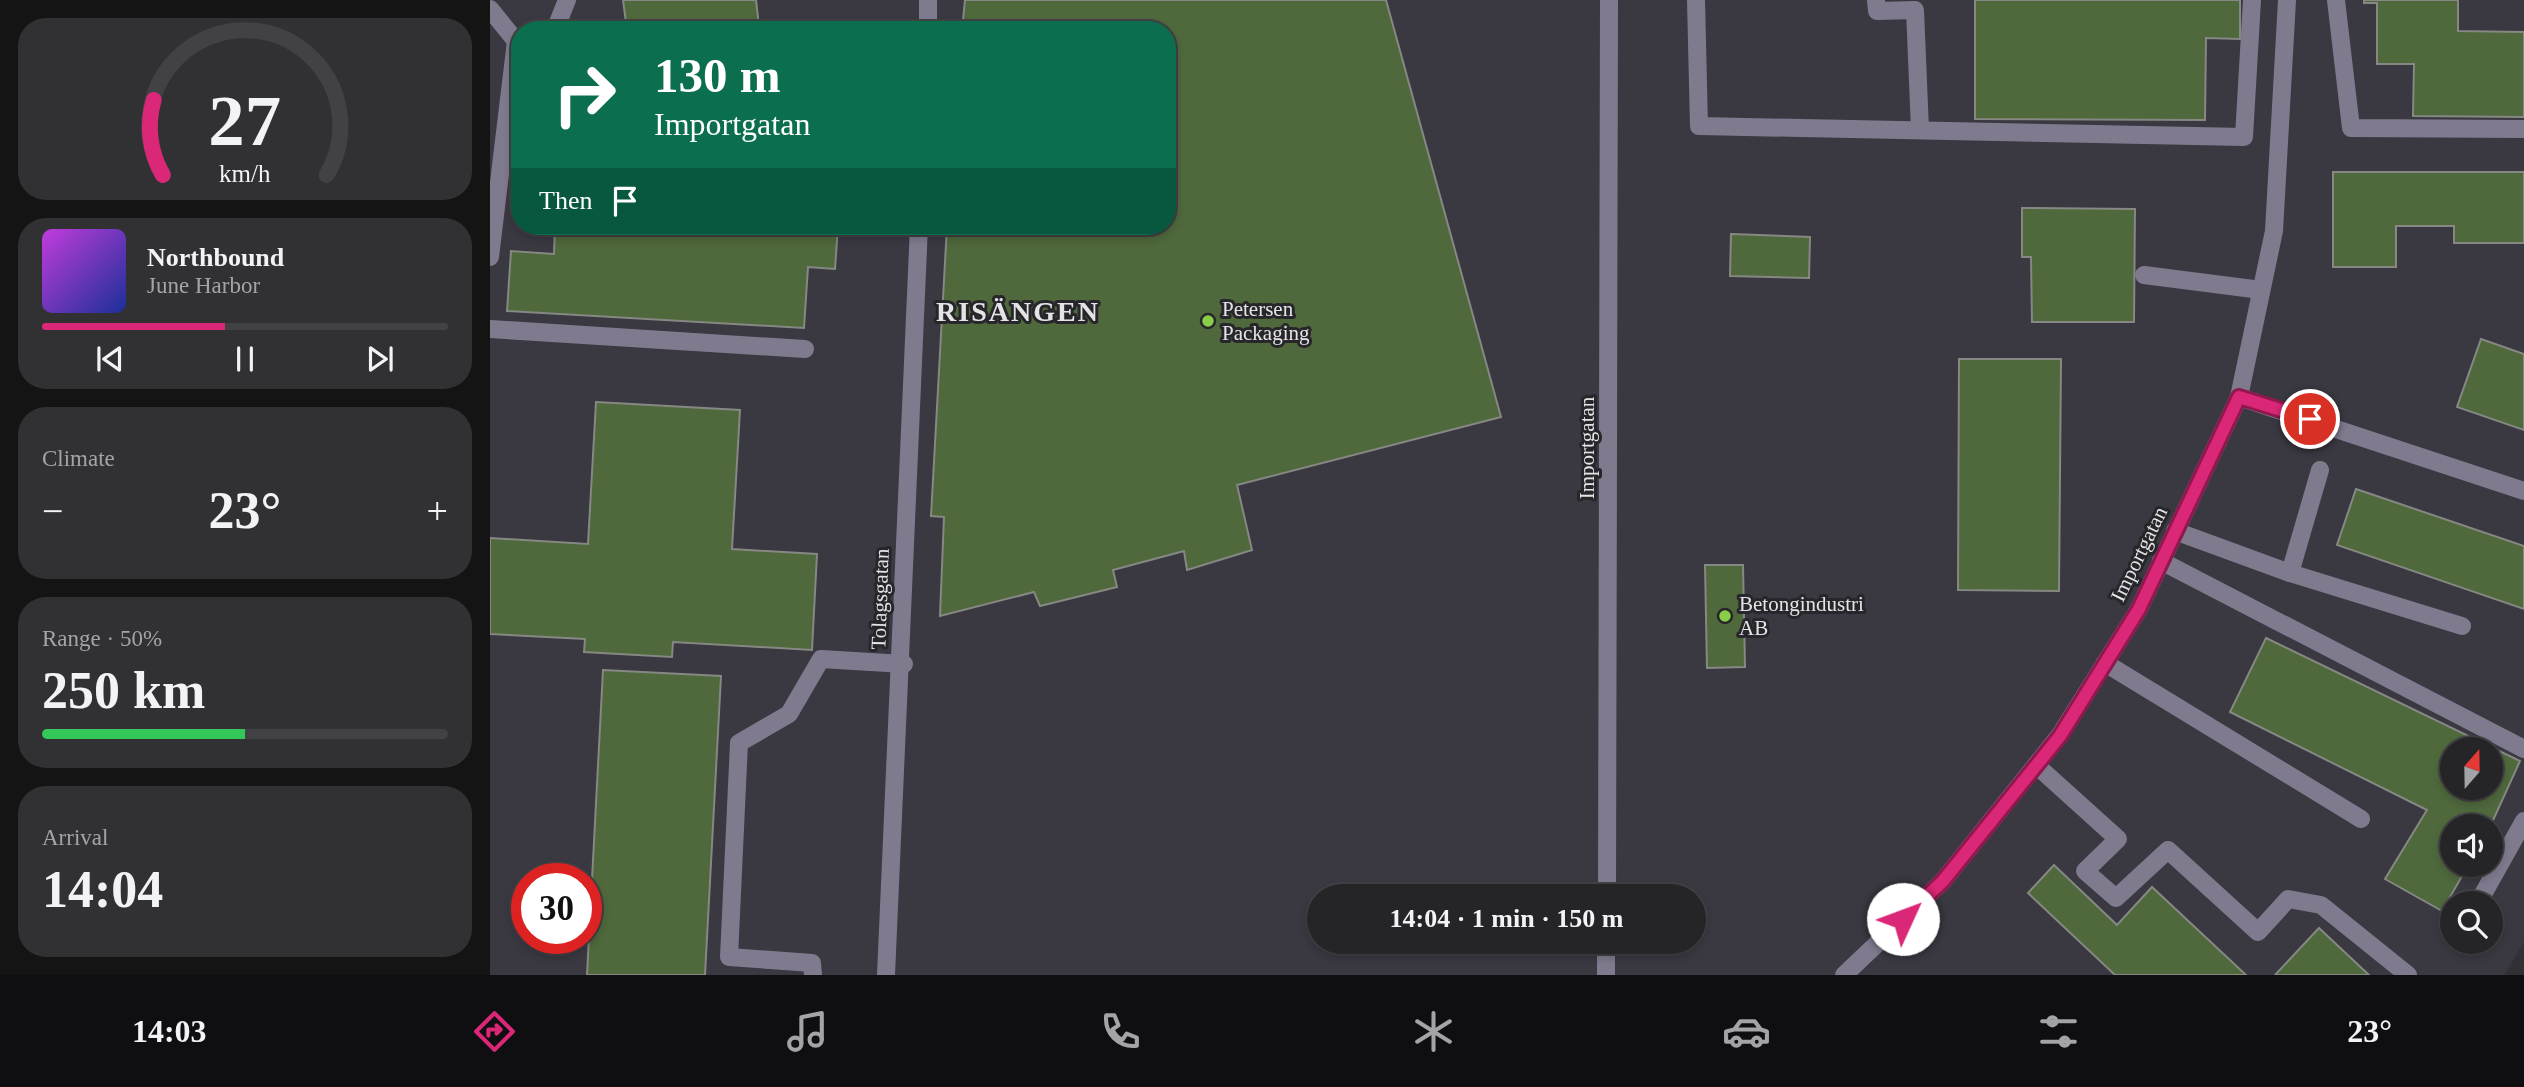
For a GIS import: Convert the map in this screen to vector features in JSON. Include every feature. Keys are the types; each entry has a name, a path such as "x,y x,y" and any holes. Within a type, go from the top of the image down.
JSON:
{"street":[{"path":"559,21 567,0"},
{"path":"928,0 928,21"},
{"name":"Importgatan","path":"1607,884 1609,0"},
{"path":"1696,0 1699,126 2244,137 2252,0"},
{"path":"1876,0 1877,10 1915,10 1920,131"},
{"name":"Importgatan","path":"1844,975 1943,881 2060,736 2139,609 2239,397 2274,231 2287,0"},
{"path":"2336,0 2351,128 2524,129"},
{"path":"490,9 511,32"},
{"path":"490,257 511,94"},
{"name":"Tolagsgatan","path":"886,975 902,664 919,235"},
{"path":"2144,275 2261,290"},
{"path":"490,329 805,349"},
{"path":"2239,397 2524,491"},
{"path":"2290,573 2320,470"},
{"path":"2175,531 2290,573 2462,626"},
{"path":"2161,561 2524,749"},
{"path":"813,975 812,963 729,957 739,743 789,714 821,659 902,664"},
{"path":"2105,663 2361,819"},
{"path":"2036,765 2118,839 2085,871 2116,898 2168,850 2258,932 2288,899 2321,905 2408,975"},
{"path":"2485,891 2524,821"},
{"path":"1606,954 1606,975"}],"shaded area":[{"path":"490,0 2524,0 2524,942 2504,975 490,975"}],"building":[{"path":"623,0 756,0 758,21 626,21"},
{"name":"Petersen Packaging","path":"965,0 1386,0 1501,417 1237,485 1252,550 1187,570 1184,551 1113,570 1117,587 1040,606 1034,592 940,616 944,517 931,516 947,235 1176,235 1176,21 963,21"},
{"path":"1975,0 2240,0 2240,39 2206,38 2205,120 1975,119"},
{"path":"2364,0 2458,0 2458,31 2524,32 2524,117 2413,116 2414,64 2377,64 2377,3 2364,3"},
{"path":"2333,172 2524,172 2524,243 2454,243 2454,226 2396,226 2396,267 2333,267"},
{"path":"2022,208 2135,209 2134,322 2032,322 2031,257 2022,257"},
{"path":"1731,234 1810,237 1809,278 1730,276"},
{"path":"555,235 837,235 835,269 808,267 804,328 507,311 511,251 554,254"},
{"path":"2481,339 2524,354 2524,430 2457,407"},
{"path":"1959,359 2061,359 2059,591 1958,590"},
{"path":"596,402 740,410 732,549 817,554 812,650 673,642 672,657 584,652 585,639 490,634 490,538 588,544"},
{"path":"2356,489 2524,546 2524,609 2337,545"},
{"name":"Betongindustri AB","path":"1705,565 1743,565 1745,667 1707,668"},
{"path":"2266,638 2470,737 2440,737 2440,800 2502,800 2496,814 2440,814 2440,877 2462,877 2453,891 2440,891 2440,910 2385,879 2427,810 2230,712"},
{"path":"603,670 721,676 705,975 587,975 588,954 602,954 602,863 593,863"},
{"path":"2503,753 2520,761 2503,798"},
{"path":"2054,865 2117,925 2152,887 2246,975 2115,975 2028,893"},
{"path":"2319,928 2369,975 2275,975"}],"place":[{"name":"Petersen Packaging","path":"1208,321"},
{"name":"Betongindustri AB","path":"1725,616"}],"district":[{"name":"RISÄNGEN","path":"1018,311"}],"route":[{"path":"1903,919 1943,881 2060,736 2139,609 2239,397 2310,419"}]}
